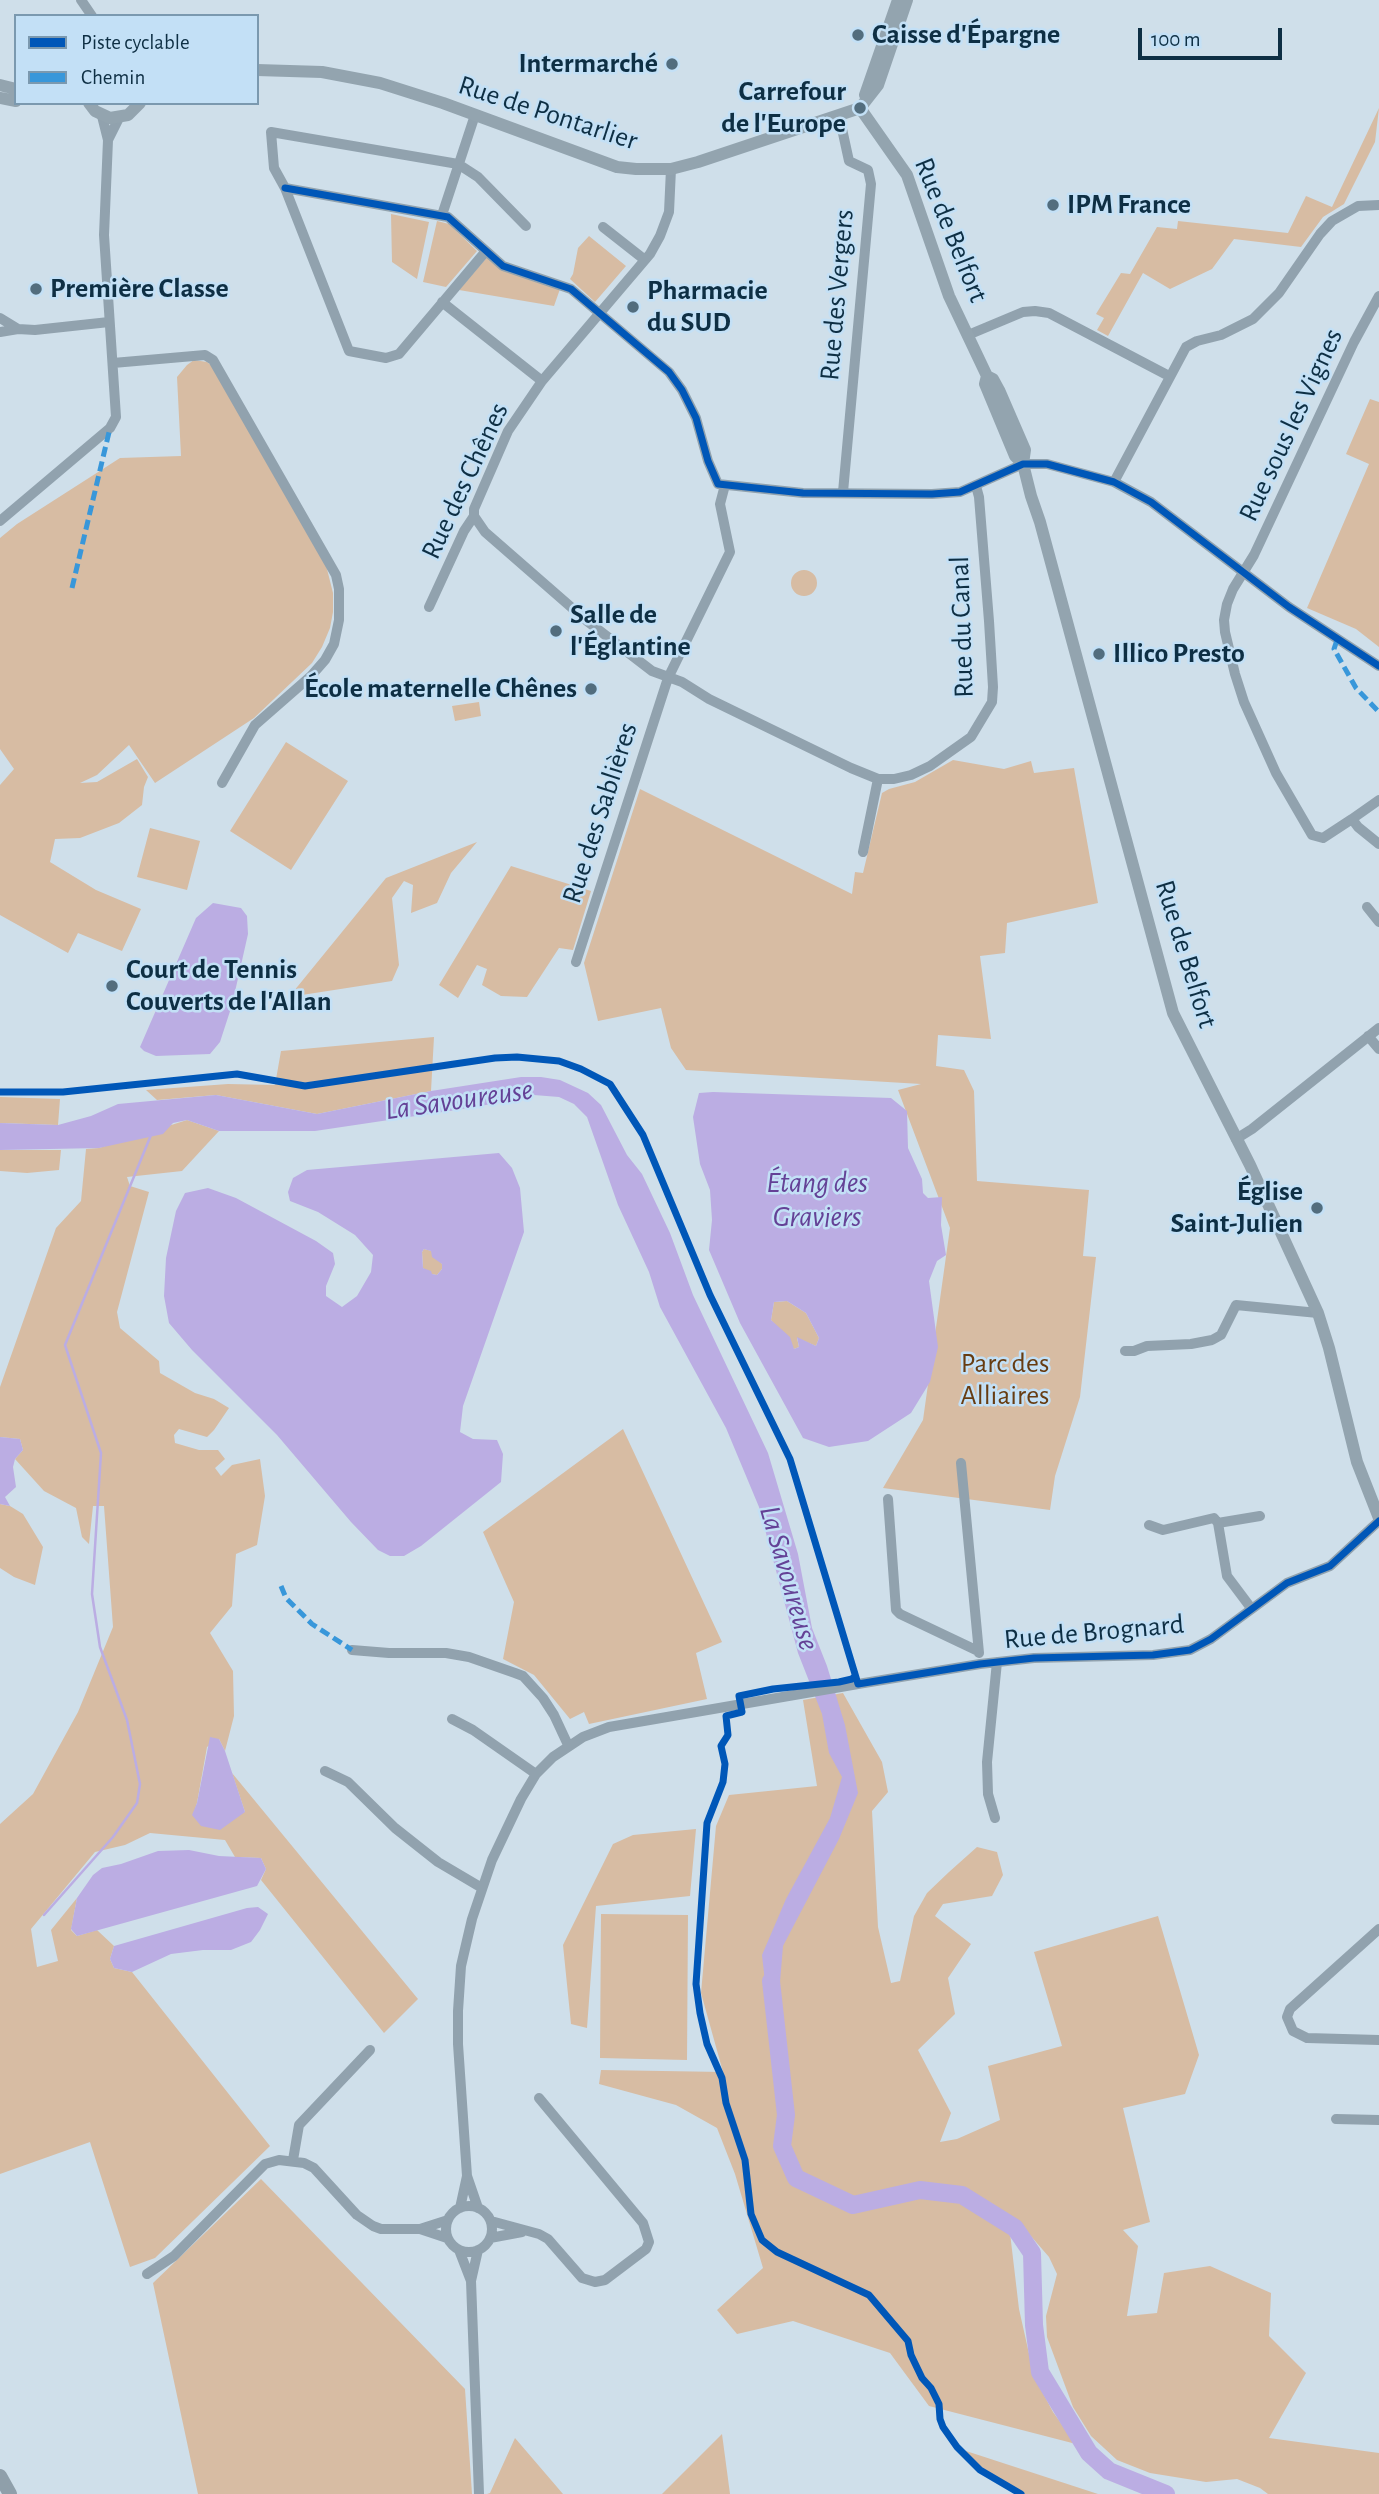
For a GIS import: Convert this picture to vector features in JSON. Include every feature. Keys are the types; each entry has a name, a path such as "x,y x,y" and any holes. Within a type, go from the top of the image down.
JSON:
{"highway":[{"path":"0,2476 9,2494"}],"main road":[{"path":"860,108 898,0"},
{"path":"860,108 878,85 907,0"},
{"name":"Rue de Pontarlier","path":"259,70 322,72 372,82 475,115 617,167 636,169 671,169 860,108"},
{"path":"90,105 102,116 119,118 135,110 139,105"},
{"name":"Rue de Belfort","path":"860,108 906,175 949,296 987,376 985,384 1015,456 1023,464 1173,1013 1318,1313 1357,1462 1379,1520"}],"street":[{"path":"442,215 475,115"},
{"path":"0,521 110,428 116,417 104,235 108,140 102,116"},
{"name":"Rue des Vergers","path":"839,116 849,161 868,170 871,184 842,492"},
{"path":"108,140 119,118"},
{"path":"486,251 399,354 393,358 349,351 285,187 274,168 271,132 458,164 478,177 526,226"},
{"name":"Rue des Chênes","path":"429,607 464,531 474,516 474,509 508,431 542,381 645,260 666,223 671,169"},
{"path":"285,187 442,215 453,219 503,266 571,289 668,372 682,390 696,418 708,461 718,484 803,493 932,494 960,492 1023,464 1046,464 1114,482 1151,502 1242,572 1330,635 1379,666"},
{"path":"1114,482 1186,347 1197,341 1221,335 1253,319 1267,307 1332,221 1358,206 1379,205"},
{"path":"603,228 645,260"},
{"name":"Rue sous les Vignes","path":"1379,296 1354,342 1254,555 1242,572 1227,604 1224,620 1235,674 1244,702 1276,773 1312,835 1323,838 1379,800"},
{"path":"442,302 542,381"},
{"path":"968,335 1023,312 1049,313 1169,376"},
{"path":"0,318 18,329"},
{"path":"0,332 109,322"},
{"path":"113,363 205,355 210,357 331,563 339,589 339,620 334,644 325,660 312,676 255,725 222,783"},
{"name":"Rue des Sablières","path":"576,962 667,678 730,552 720,504 725,485"},
{"name":"Rue du Canal","path":"876,779 911,775 930,766 971,737 992,702 979,497 976,486"},
{"path":"474,516 485,532 587,621 644,666 667,678 682,682 709,699 876,779 863,852"},
{"path":"1352,819 1379,844"},
{"path":"1367,907 1379,922"},
{"path":"1236,1139 1379,1028"},
{"path":"1368,1036 1379,1049"},
{"path":"1125,1351 1133,1352 1147,1346 1212,1340 1221,1335 1236,1305 1318,1313"},
{"path":"961,1463 979,1664"},
{"path":"888,1499 896,1610 978,1651"},
{"path":"1218,1523 1260,1516"},
{"path":"1149,1525 1163,1530 1214,1518 1218,1523 1227,1576 1251,1608"},
{"name":"Rue de Brognard","path":"460,2208 467,2176 458,2011 461,1966 482,1888 504,1833 537,1774 568,1745 609,1727 979,1664 1034,1658 1153,1656 1190,1650 1211,1639 1287,1583 1331,1566 1379,1520"},
{"path":"352,1650 446,1653 492,1663 523,1676 543,1698 568,1745"},
{"path":"995,1818 988,1794 986,1762 997,1662"},
{"path":"452,1719 473,1730 537,1774"},
{"path":"325,1771 348,1782 396,1828 438,1862 482,1888"},
{"path":"1379,1929 1290,2009 1287,2017 1293,2031 1307,2038 1379,2040"},
{"path":"293,2160 299,2125 370,2050"},
{"path":"491,2221 548,2239 582,2278 595,2281 606,2280 646,2249 649,2242 643,2223 538,2098"},
{"path":"1336,2119 1379,2120"},
{"path":"147,2274 174,2256 265,2164 279,2160 293,2160 314,2168 365,2222 380,2229 420,2229 448,2220 460,2208 478,2208 491,2221 492,2230 490,2238 478,2250 471,2281 479,2494"},
{"name":"Rue de Brognard","path":"467,2176 478,2208"},
{"path":"447,2238 448,2220"},
{"path":"420,2229 447,2238 459,2250 471,2281"},
{"path":"490,2238 526,2231"},
{"path":"459,2250 478,2250"}],"green space":[{"path":"1379,108 1375,142 1344,204 1323,217 1301,247 1234,239 1212,269 1170,289 1143,273 1108,336 1097,330 1104,318 1096,314 1121,273 1130,274 1157,227 1177,229 1178,221 1288,233 1306,196 1332,207"},
{"path":"391,214 429,222 417,279 392,262"},
{"path":"437,221 449,224 477,251 446,287 423,282"},
{"path":"589,236 626,266 595,302 570,279 578,248"},
{"path":"488,256 560,289 554,306 459,290"},
{"path":"194,360 207,362 212,366 326,565 333,593 330,628 312,663 254,718 155,783 129,745 97,775 80,783 97,782 137,759 148,777 142,805 119,823 80,838 55,839 50,862 96,890 141,909 122,951 78,933 68,953 0,915 0,785 14,769 0,749 0,538 17,524 120,458 181,456 177,377"},
{"path":"1370,399 1379,402 1379,647 1356,629 1307,608 1369,464 1346,454"},
{"path":"804,570 813,574 817,583 813,592 804,596 795,592 791,583 795,574"},
{"path":"479,702 481,716 455,721 452,706"},
{"path":"286,742 348,781 291,870 230,831"},
{"name":"Parc des Alliaires","path":"953,760 1004,769 1031,761 1034,773 1074,768 1098,903 1007,923 1005,953 980,956 991,1039 938,1035 936,1066 964,1070 974,1091 977,1181 1089,1190 1083,1256 1096,1257 1080,1397 1055,1476 1050,1510 883,1488 923,1420 950,1228 898,1090 921,1084 686,1070 671,1048 661,1008 598,1021 584,963 640,789 852,894 855,872 863,873 882,793 915,782"},
{"path":"150,828 200,841 187,890 137,877"},
{"path":"477,842 451,873 437,903 411,913 413,885 404,881 392,898 399,965 392,981 289,997 386,878"},
{"path":"511,866 591,891 573,950 559,948 527,997 501,996 482,985 487,969 477,965 458,998 439,985"},
{"path":"434,1037 431,1091 317,1114 216,1095 157,1100 146,1090 228,1084 275,1085 281,1051"},
{"path":"0,1097 60,1099 58,1125 0,1123"},
{"path":"187,1120 219,1131 182,1171 127,1177 130,1186 149,1192 117,1312 120,1328 159,1361 160,1373 229,1408 207,1437 179,1429 174,1435 175,1443 199,1450 218,1450 225,1459 215,1468 221,1476 232,1465 260,1459 265,1496 257,1545 236,1554 232,1606 210,1633 233,1671 234,1716 225,1751 219,1739 207,1747 193,1815 245,1812 232,1773 418,1999 384,2033 261,1880 266,1869 261,1858 235,1857 225,1840 150,1833 125,1845 95,1852 31,1929 37,1967 58,1961 51,1930 77,1898 71,1930 77,1936 97,1930 114,1946 110,1959 114,1968 132,1972 270,2146 155,2258 130,2267 90,2142 0,2174 0,1824 33,1794 78,1712 113,1627 104,1506 93,1506 89,1544 82,1537 76,1508 44,1491 15,1459 23,1450 20,1439 0,1437 0,1387 56,1228 81,1201 86,1149 99,1148"},
{"path":"0,1150 61,1150 59,1170 27,1173 0,1171"},
{"path":"424,1249 432,1251 442,1264 437,1275 423,1268"},
{"path":"787,1301 806,1313 819,1338 816,1346 797,1338 799,1347 794,1349 771,1320 774,1302"},
{"path":"623,1429 722,1642 696,1653 707,1699 589,1724 584,1712 570,1719 534,1675 503,1659 514,1602 483,1532"},
{"path":"0,1504 10,1506 23,1514 43,1547 35,1585 0,1568"},
{"path":"843,1693 882,1762 888,1792 872,1811 878,1927 891,1983 900,1981 914,1916 927,1893 977,1847 997,1852 1003,1875 992,1896 943,1904 935,1916 971,1944 948,1978 955,2014 918,2050 951,2113 940,2142 957,2139 1000,2120 988,2066 1062,2046 1034,1952 1158,1916 1199,2055 1185,2094 1123,2108 1150,2222 1123,2230 1138,2246 1127,2316 1157,2313 1164,2273 1210,2266 1271,2293 1269,2336 1306,2373 1269,2438 1379,2453 1379,2494 1268,2494 1237,2479 1206,2482 1150,2473 1117,2460 1091,2436 1073,2407 1047,2337 1046,2316 1057,2274 1049,2257 1023,2227 1010,2233 1019,2309 1034,2376 1053,2412 1076,2444 929,2406 890,2353 793,2321 737,2334 717,2310 763,2268 735,2174 717,2128 676,2105 599,2084 601,2070 723,2072 701,1993 716,1826 729,1795 817,1786 803,1700"},
{"path":"696,1829 690,1896 596,1906 587,2028 571,2024 563,1945 613,1844 633,1835"},
{"path":"601,1914 688,1915 687,2060 600,2058"},
{"path":"261,2179 465,2389 472,2494 198,2494 153,2283"},
{"path":"722,2434 730,2494 662,2494"},
{"path":"515,2438 563,2494 487,2494 490,2493"},
{"path":"963,2450 1098,2494 1020,2494 982,2470"}],"water":[{"path":"213,903 241,908 247,916 248,934 232,1005 220,1042 210,1054 156,1056 144,1051 140,1047 196,918"},
{"name":"La Savoureuse","path":"521,1077 560,1080 588,1093 601,1105 627,1155 642,1174 670,1233 693,1295 768,1453 798,1554 812,1628 845,1725 858,1793 839,1839 783,1946 778,2006 767,2000 762,1955 786,1899 830,1818 842,1777 829,1753 822,1714 798,1653 759,1507 726,1428 660,1307 649,1272 618,1205 587,1117 574,1104 559,1097 534,1095 476,1107 315,1131 219,1131 187,1120 173,1123 163,1134 99,1148 0,1150 0,1123 58,1125 91,1116 118,1104 216,1095 317,1114 431,1091"},
{"name":"Étang des Graviers","path":"699,1093 891,1098 907,1111 908,1148 922,1179 923,1193 928,1198 942,1197 941,1225 946,1255 937,1261 929,1281 938,1347 930,1382 911,1413 868,1441 829,1447 803,1438 740,1323 709,1250 712,1220 710,1190 700,1164 693,1117","holes":["787,1301 806,1313 819,1338 816,1346 797,1337 799,1347 794,1349 790,1337 771,1320 774,1302"]},
{"path":"499,1153 512,1168 520,1188 524,1232 463,1406 460,1432 473,1439 497,1440 503,1454 501,1482 421,1546 404,1556 390,1556 378,1550 277,1435 192,1350 169,1323 164,1296 166,1258 176,1211 185,1193 208,1188 236,1198 333,1253 335,1264 326,1286 326,1296 342,1307 357,1296 371,1272 373,1255 355,1235 318,1212 290,1201 288,1192 293,1178 307,1170","holes":["424,1249 431,1251 432,1257 442,1264 437,1275 423,1268 422,1252"]},
{"path":"0,1437 20,1439 23,1450 15,1459 13,1467 16,1487 5,1497 10,1506 0,1504"},
{"path":"210,1737 219,1739 225,1751 245,1812 220,1830 201,1826 192,1815 197,1803"},
{"path":"189,1850 219,1856 261,1858 266,1869 257,1886 77,1936 71,1929 77,1898 93,1875 102,1868 158,1851"},
{"path":"258,1907 268,1914 260,1930 251,1942 231,1950 171,1954 132,1972 114,1968 110,1959 114,1946"}],"waterway":[{"path":"44,1915 113,1837 137,1803 140,1784 127,1720 100,1647 92,1594 101,1453 65,1345 151,1135"},
{"name":"La Savoureuse","path":"771,1981 786,2115 782,2146 796,2178 853,2205 920,2190 962,2195 1015,2228 1032,2253 1034,2325 1040,2372 1089,2453 1109,2471 1166,2494"}],"marked path":[{"path":"72,588 110,428"},
{"path":"1337,640 1334,649 1356,688 1379,712"},
{"path":"281,1586 286,1598 312,1624 352,1650"}],"cycle path":[{"path":"285,188 448,217 503,266 571,289 669,372 696,418 708,461 718,484 803,493 932,494 960,492 1023,464 1047,464 1114,482 1151,502 1289,607 1379,666"},
{"path":"0,1092 63,1092 237,1074 305,1086 517,1057 559,1061 610,1084 643,1135 710,1295 790,1459 858,1684 1034,1658 1153,1655 1190,1650 1211,1639 1287,1583 1330,1566 1379,1521"},
{"path":"855,1676 839,1682 773,1689 739,1696 742,1712 726,1716 728,1735 721,1746 725,1764 723,1782 707,1823 696,1984 700,2013 707,2044 722,2078 726,2103 745,2160 751,2214 762,2240 777,2252 869,2295 908,2341 911,2355 922,2378 939,2404 943,2427 957,2447 980,2470 1021,2494"}],"place":[{"name":"Caisse d'Épargne","path":"858,35"},
{"name":"Intermarché","path":"672,64"},
{"name":"Carrefour de l'Europe","path":"860,108"},
{"name":"IPM France","path":"1053,205"},
{"name":"Première Classe","path":"36,289"},
{"name":"Pharmacie du SUD","path":"633,307"},
{"name":"Salle de l'Églantine","path":"556,631"},
{"name":"Illico Presto","path":"1099,654"},
{"name":"École maternelle Chênes","path":"591,689"},
{"name":"Court de Tennis Couverts de l'Allan","path":"112,986"},
{"name":"Église Saint-Julien","path":"1317,1208"}]}
